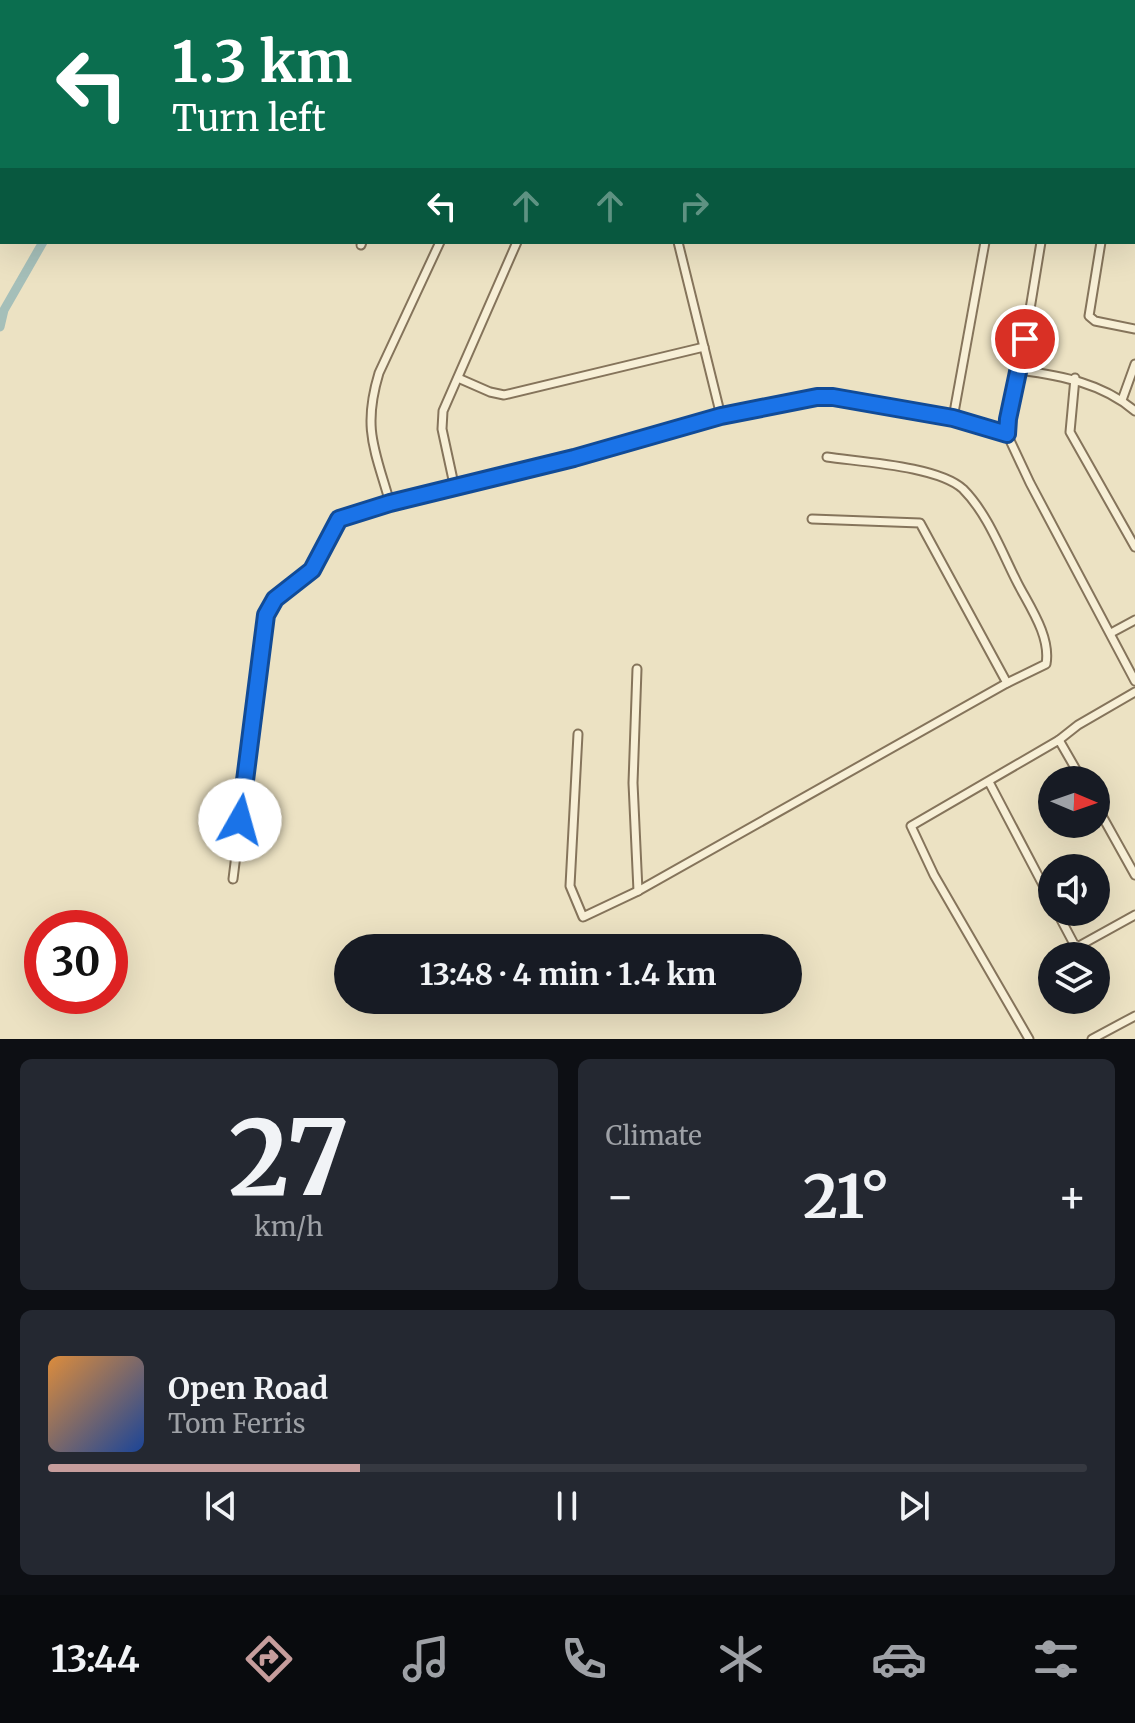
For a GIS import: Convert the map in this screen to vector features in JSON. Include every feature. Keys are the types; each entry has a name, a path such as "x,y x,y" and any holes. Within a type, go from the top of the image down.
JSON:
{"street":[{"path":"390,503 370,433 369,413 379,373 439,244"},
{"path":"455,489 442,424 443,411 516,244"},
{"path":"678,244 721,416"},
{"path":"953,418 985,244"},
{"path":"1041,244 1007,434 1135,681"},
{"path":"1101,244 1089,316 1095,321 1135,329"},
{"path":"458,378 504,395 704,347"},
{"path":"1122,400 1135,364"},
{"path":"1020,370 1075,378 1122,400 1135,411"},
{"path":"1075,378 1070,432 1135,547"},
{"path":"233,879 266,615 275,599 312,570 339,519 721,416 826,397 953,418 1007,434"},
{"path":"578,734 570,886 583,917 638,891 1007,683 1044,666 1048,652 1035,618 979,510 961,487 929,472 827,457"},
{"path":"812,519 920,523 1007,683"},
{"path":"1111,633 1135,620"},
{"path":"637,669 633,783 638,891"},
{"path":"1029,1039 934,875 911,826 1135,692"},
{"path":"1059,740 1074,766"},
{"path":"989,782 1038,875"},
{"path":"1110,830 1135,875"},
{"path":"1064,926 1074,944 1079,946 1135,915"},
{"path":"1092,1039 1135,1016"}],"waterway":[{"path":"0,327 4,310 42,244"}],"route":[{"path":"240,820 266,615 275,599 312,570 339,519 721,416 817,397 833,397 953,418 1007,434 1025,339"}]}
